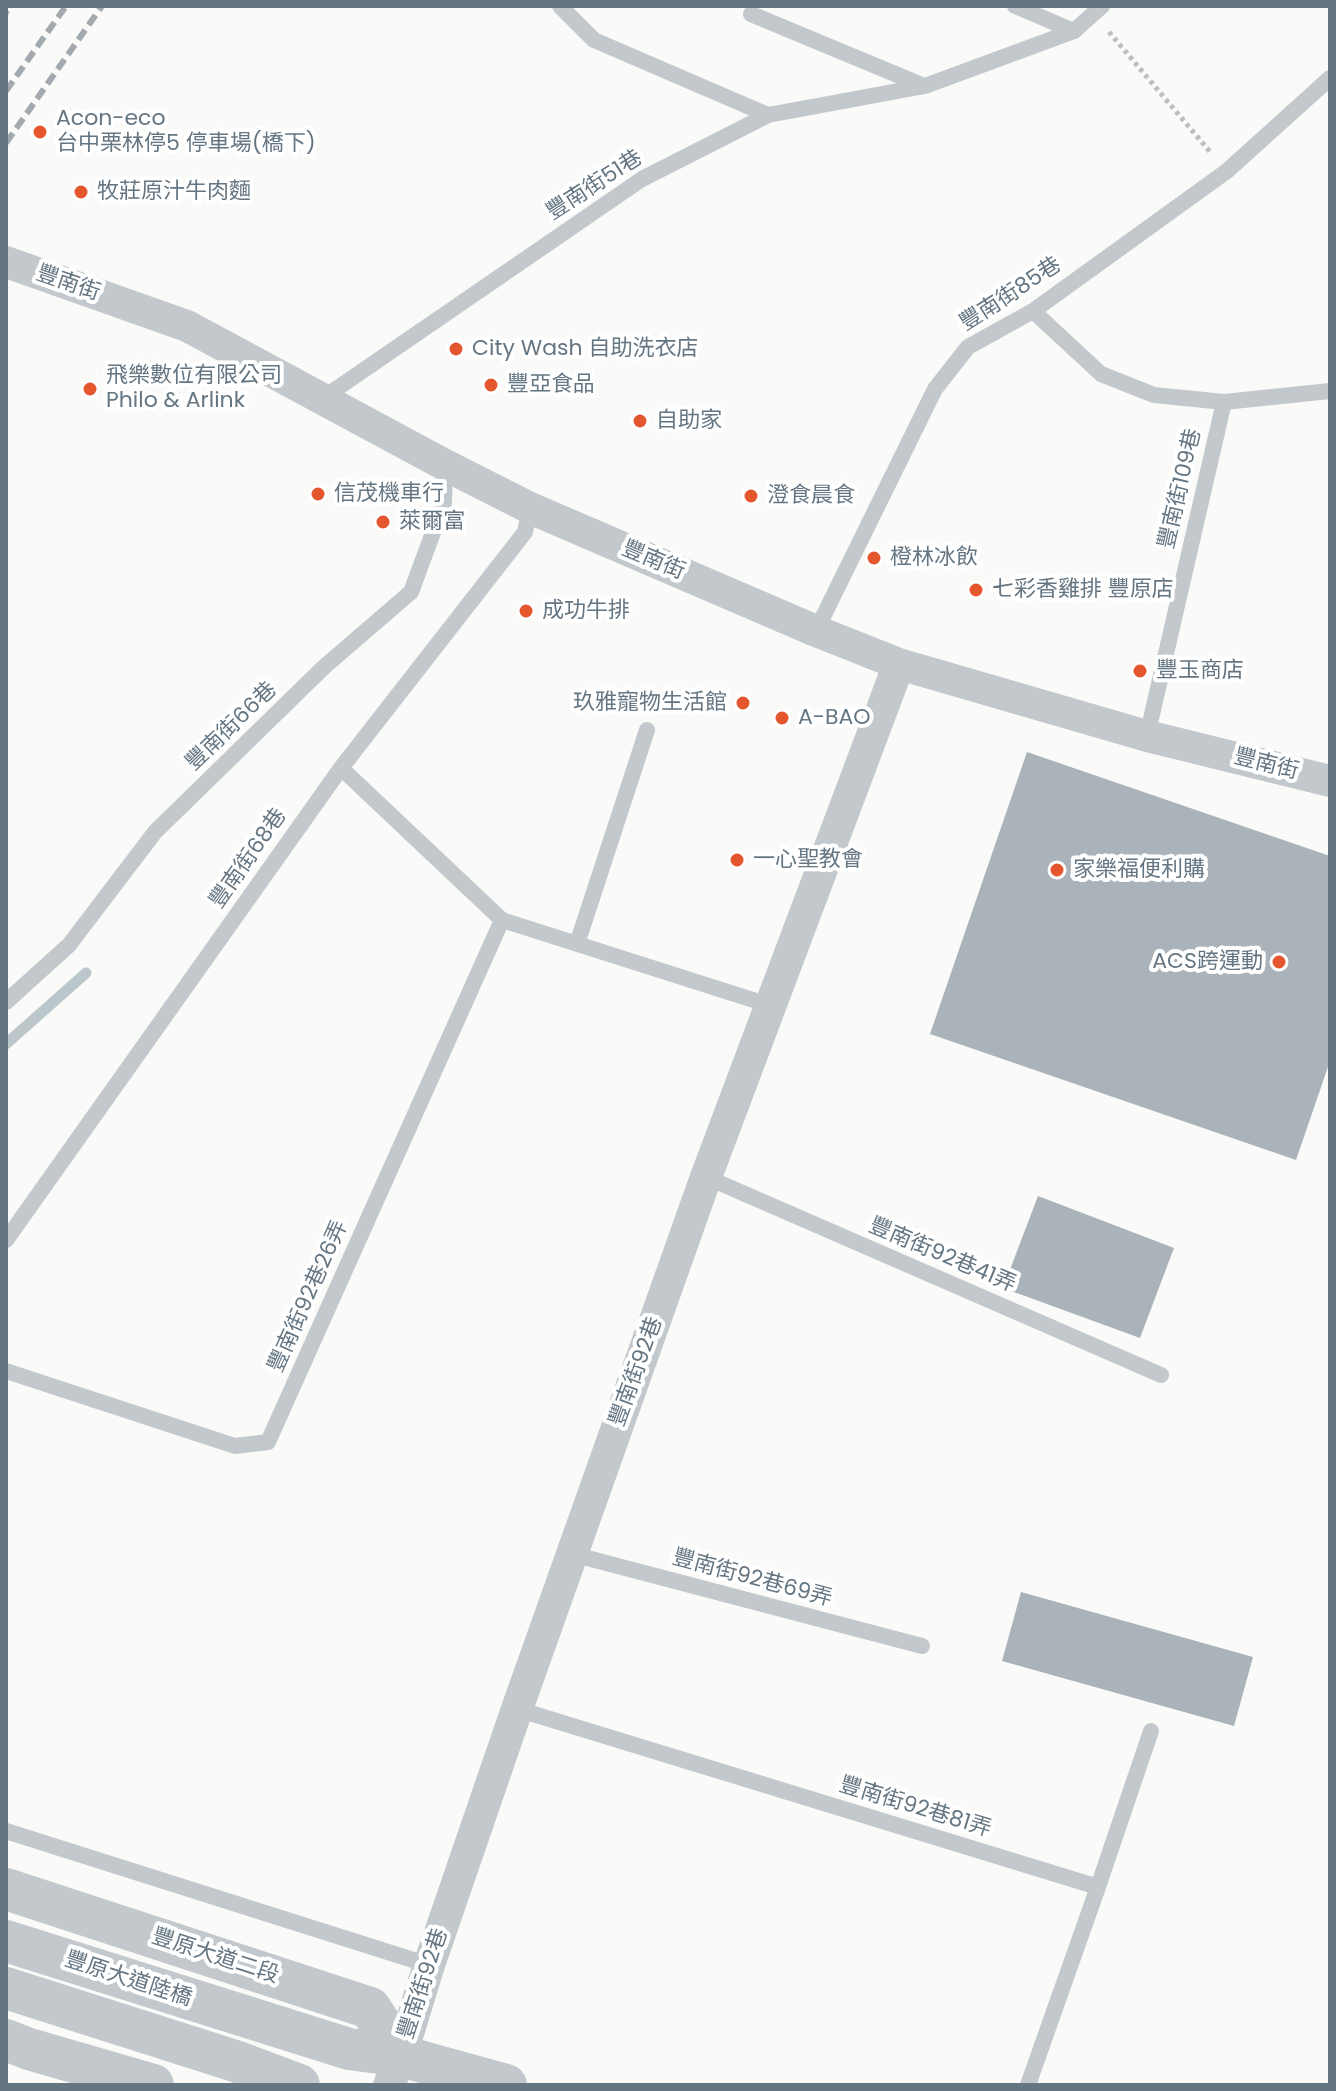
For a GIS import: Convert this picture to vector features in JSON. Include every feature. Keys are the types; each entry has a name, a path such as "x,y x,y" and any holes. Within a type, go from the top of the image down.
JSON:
{"street":[{"name":"豐南街","path":"6,262 187,326 530,508 899,664 1147,736 1330,781"},
{"name":"豐南街92巷","path":"395,2070 517,1709 706,1177 899,664"},
{"name":"豐原大道二段","path":"6,1889 370,2008 395,2070"},
{"name":"豐原大道陸橋","path":"6,1941 349,2049 395,2070"},
{"name":"豐原大道陸橋","path":"6,1988 235,2061 299,2085"},
{"path":"6,2040 153,2085"},
{"path":"395,2070 506,2085"}],"lane":[{"path":"560,6 594,40 768,115"},
{"path":"1015,6 1074,31"},
{"name":"豐南街51巷","path":"323,398 642,179 768,115 925,86 1074,31 1102,6"},
{"path":"751,14 925,86"},
{"name":"豐南街85巷","path":"816,631 935,389 968,347 1033,311 1227,171 1330,78"},
{"path":"1033,311 1101,374 1154,395 1224,402 1330,391"},
{"name":"豐南街109巷","path":"1147,736 1224,402"},
{"name":"豐南街66巷","path":"6,1002 69,945 155,832 324,667 411,592 444,503 445,465"},
{"name":"豐南街68巷","path":"6,1240 341,768 525,532 530,508"},
{"path":"577,944 647,730"},
{"path":"341,768 502,920 769,1005"},
{"name":"豐南街92巷26弄","path":"6,1371 235,1446 268,1442 502,920"},
{"name":"豐南街92巷41弄","path":"706,1177 1161,1375"},
{"name":"豐南街92巷69弄","path":"572,1554 922,1646"},
{"name":"豐南街92巷81弄","path":"517,1709 1098,1887"},
{"path":"1028,2085 1151,1731"},
{"path":"6,1831 429,1965"}],"path":[{"path":"6,14 11,6"},
{"path":"1104,25 1227,171"}],"building":[{"path":"1027,752 1330,856 1330,1061 1296,1160 930,1034"},
{"path":"1038,1196 1174,1248 1140,1338 1003,1288"},
{"path":"1021,1592 1253,1657 1234,1726 1002,1661"}],"waterway":[{"path":"6,1044 86,973"}],"railway":[{"path":"6,91 66,6"},
{"path":"6,143 102,6"}],"place":[{"name":"Acon-eco 台中栗林停5 停車場(橋下)","path":"40,132"},
{"name":"牧莊原汁牛肉麵","path":"81,192"},
{"name":"City Wash 自助洗衣店","path":"456,349"},
{"name":"豐亞食品","path":"491,385"},
{"name":"飛樂數位有限公司 Philo & Arlink","path":"90,389"},
{"name":"自助家","path":"640,421"},
{"name":"信茂機車行","path":"318,494"},
{"name":"澄食晨食","path":"751,496"},
{"name":"萊爾富","path":"383,522"},
{"name":"橙林冰飲","path":"874,558"},
{"name":"七彩香雞排 豐原店","path":"976,590"},
{"name":"成功牛排","path":"526,611"},
{"name":"豐玉商店","path":"1140,671"},
{"name":"玖雅寵物生活館","path":"743,703"},
{"name":"A-BAO","path":"782,718"},
{"name":"一心聖教會","path":"737,860"},
{"name":"家樂福便利購","path":"1057,870"},
{"name":"ACS跨運動","path":"1279,962"}]}
